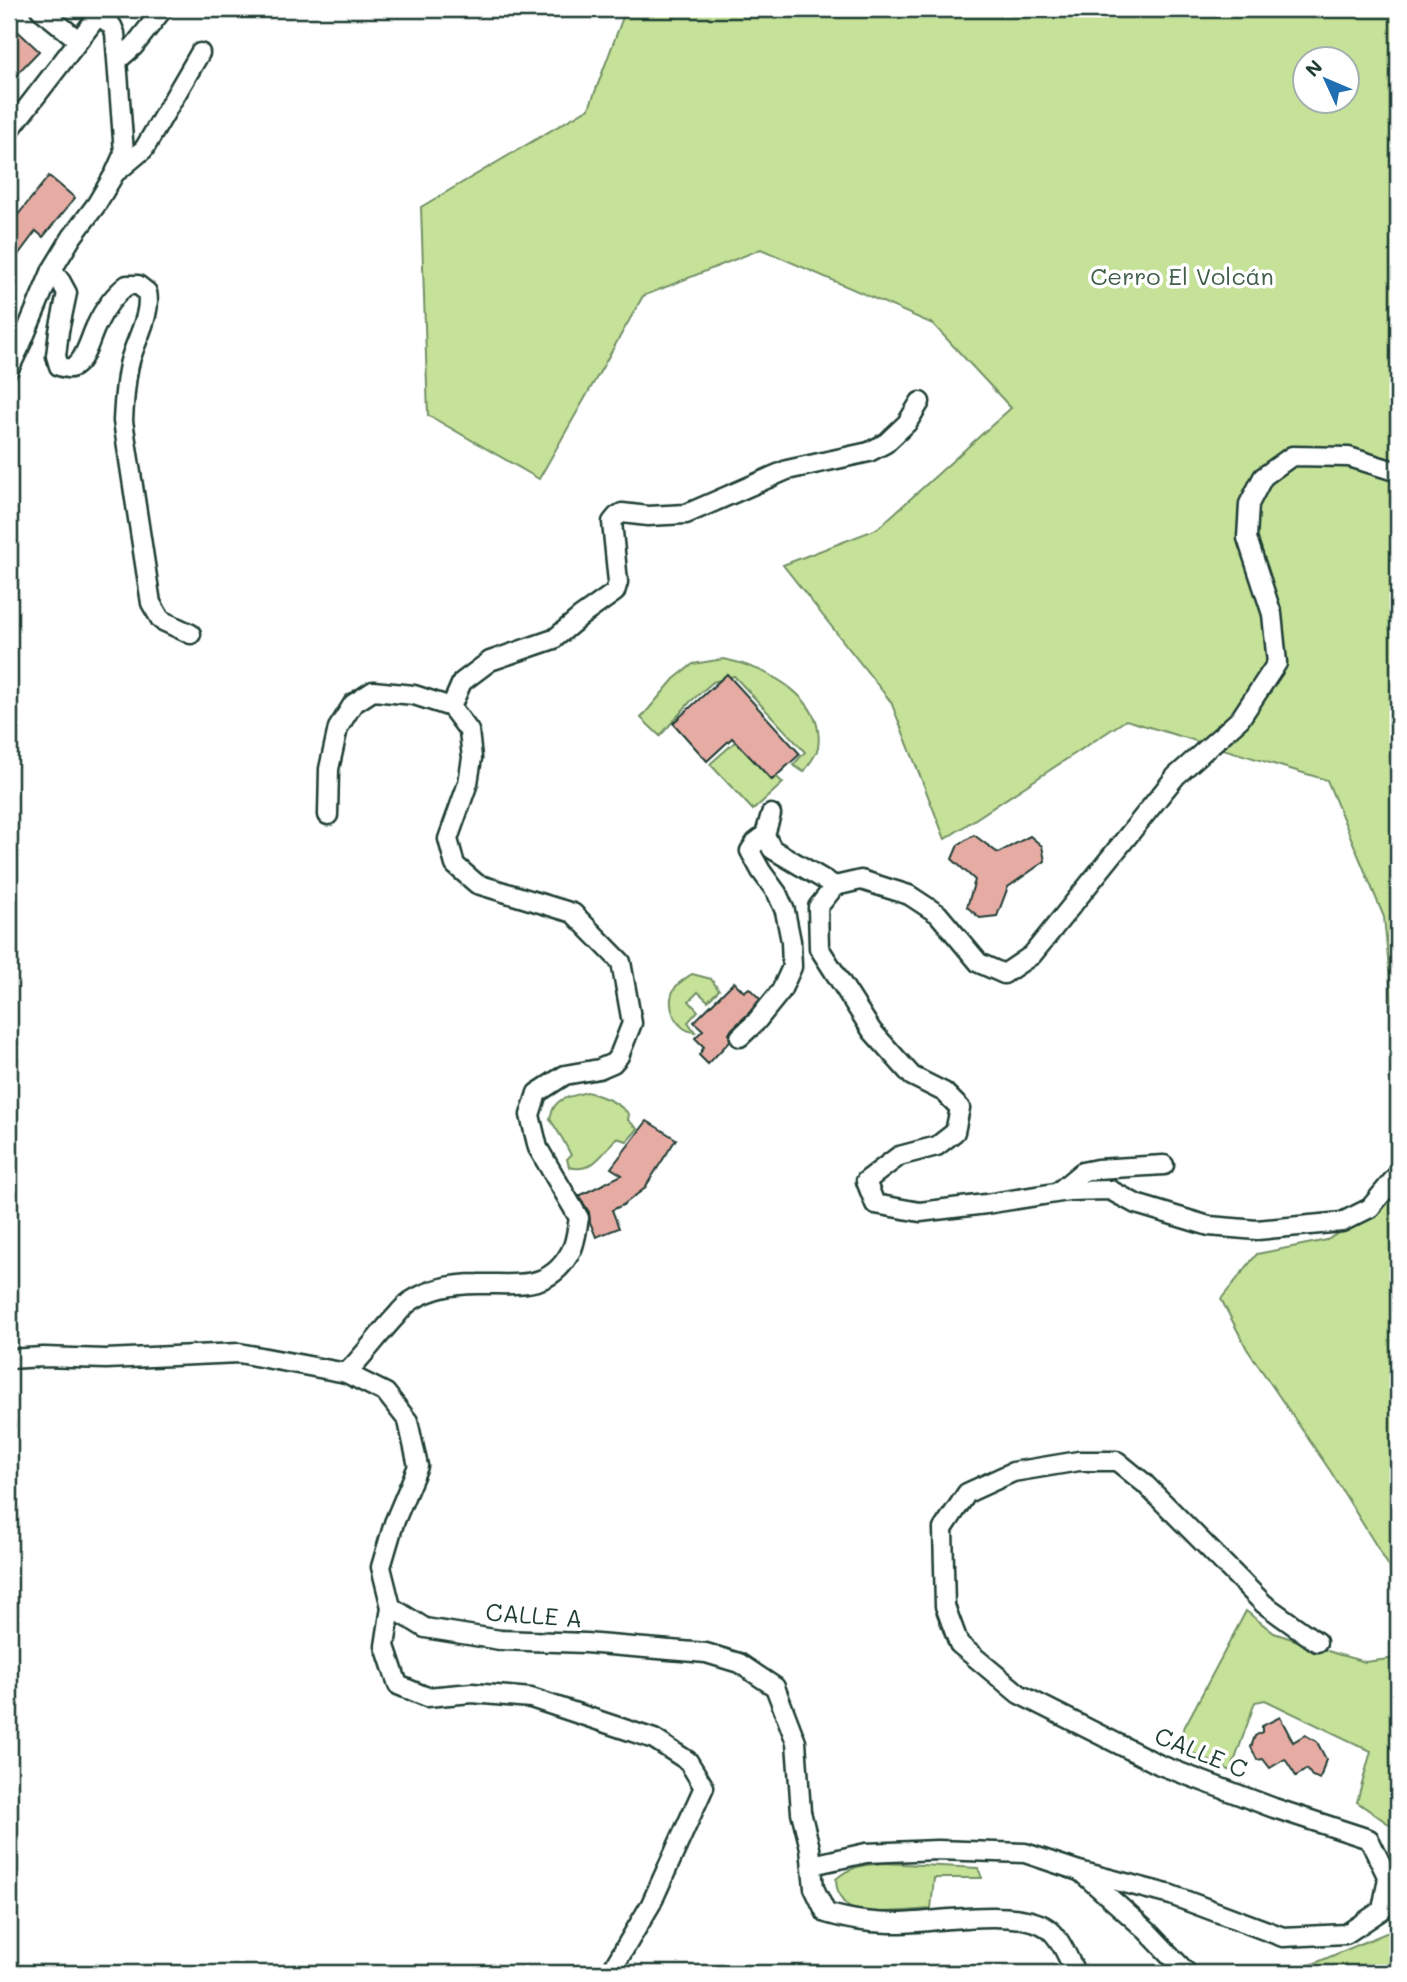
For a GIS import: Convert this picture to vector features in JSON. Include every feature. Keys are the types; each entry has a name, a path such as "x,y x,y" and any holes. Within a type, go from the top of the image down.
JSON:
{"street":[{"path":"40,9 78,40"},
{"path":"118,60 134,46 163,9"},
{"path":"9,131 101,12 115,33 124,153 96,205 51,270 9,369"},
{"path":"115,173 144,149 200,53"},
{"path":"51,270 67,293 57,356 59,366 68,369 75,367 82,358 97,323 118,292 127,285 138,285 147,292 149,301 130,362 123,421 151,603 162,620 191,634"},
{"path":"451,707 462,682 490,661 554,639 615,592 618,582 612,522 617,516 622,513 648,516 686,514 787,470 869,452 886,443 907,424 920,402"},
{"path":"1398,472 1349,457 1292,456 1263,477 1248,505 1247,538 1272,614 1277,663 1240,719 1176,776 1032,955 1004,974 979,962 938,914 909,895 861,880 835,886 818,907 818,948 872,1031 912,1076 944,1092 960,1108 955,1132 937,1146 899,1156 866,1181 875,1204 920,1212 1058,1192 1110,1189 1136,1204 1209,1226 1257,1230 1342,1222 1370,1208 1398,1174"},
{"path":"328,815 330,768 338,728 353,704 373,691 414,695 451,707 469,731 472,758 468,783 448,839 455,865 477,884 573,913 621,962 632,1023 619,1056 613,1063 599,1069 565,1075 537,1093 530,1115 538,1148 579,1218 573,1247 561,1268 540,1281 521,1285 477,1284 438,1288 410,1302 346,1373"},
{"path":"740,1037 781,991 792,967 791,941 785,911 777,893 750,851 765,835 771,814"},
{"path":"765,835 772,849 835,886"},
{"path":"1058,1192 1082,1171 1164,1166"},
{"path":"9,1359 106,1359 239,1353 346,1373 386,1393 408,1421 418,1466 394,1523 381,1567 391,1607 385,1646 398,1685 427,1697 472,1693 531,1698 654,1739 688,1760 704,1787 651,1904 610,1973"},
{"name":"CALLE C","path":"812,1865 866,1853 937,1850 1025,1853 1079,1871 1171,1895 1283,1937 1346,1934 1382,1910 1388,1878 1369,1839 1160,1766 1019,1694 959,1644 945,1606 943,1528 967,1493 1013,1472 1079,1461 1117,1461 1144,1483 1265,1604 1317,1642"},
{"name":"CALLE A","path":"391,1607 425,1628 500,1640 586,1643 706,1653 739,1663 775,1688 796,1742 801,1812 810,1849 814,1888 826,1913 855,1922 901,1923 983,1917 1030,1920 1050,1930 1070,1959 1075,1973"},
{"path":"1079,1871 1147,1931 1187,1973"}],"green space":[{"name":"Cerro El Volcán","path":"626,9 1398,9 1398,1024 1394,1021 1384,917 1327,780 1126,720 945,839 891,702 783,565 877,529 1011,408 933,324 761,249 643,296 539,479 428,415 421,207 589,108"},
{"path":"724,659 774,677 803,700 818,730 818,748 804,772 793,765 805,752 734,676 713,682 690,702 660,736 641,718 674,679 693,664"},
{"path":"736,741 771,780 776,776 783,783 753,810 710,764"},
{"path":"692,974 711,979 719,990 708,1001 698,992 689,1001 698,1011 688,1022 695,1032 682,1027 671,1009 672,994 683,980"},
{"path":"587,1092 619,1106 629,1114 628,1120 638,1129 627,1141 616,1138 602,1156 590,1165 584,1168 569,1167 567,1159 571,1155 550,1119 558,1102"},
{"path":"1398,1180 1398,1581 1331,1472 1247,1349 1221,1299 1257,1254 1327,1240 1388,1202"},
{"path":"1246,1611 1274,1633 1337,1654 1365,1662 1398,1658 1398,1694 1390,1708 1398,1699 1398,1832 1357,1802 1371,1751 1265,1700 1255,1702 1231,1771 1175,1745"},
{"path":"883,1863 978,1868 982,1878 934,1878 931,1909 876,1912 856,1910 843,1902 836,1879 852,1869"},
{"path":"1398,1913 1398,1973 1312,1973 1308,1966 1391,1931"}],"building":[{"path":"9,23 39,51 9,82"},
{"path":"49,176 75,198 43,237 36,231 9,267 9,226"},
{"path":"727,674 800,754 772,780 732,738 707,761 673,723"},
{"path":"974,835 998,853 1030,836 1042,846 1045,861 1008,887 997,916 980,918 967,907 975,880 952,859 958,845"},
{"path":"734,982 744,992 749,988 760,999 732,1029 729,1034 730,1041 708,1064 699,1055 704,1047 695,1038 703,1030 694,1022"},
{"path":"647,1121 676,1139 644,1189 612,1210 619,1228 596,1237 589,1212 579,1196 622,1175 611,1168"},
{"path":"1280,1717 1293,1742 1305,1735 1317,1742 1326,1759 1320,1779 1312,1776 1307,1769 1296,1776 1285,1759 1270,1768 1263,1759 1257,1760 1251,1747 1255,1736 1262,1732 1262,1726"}]}
